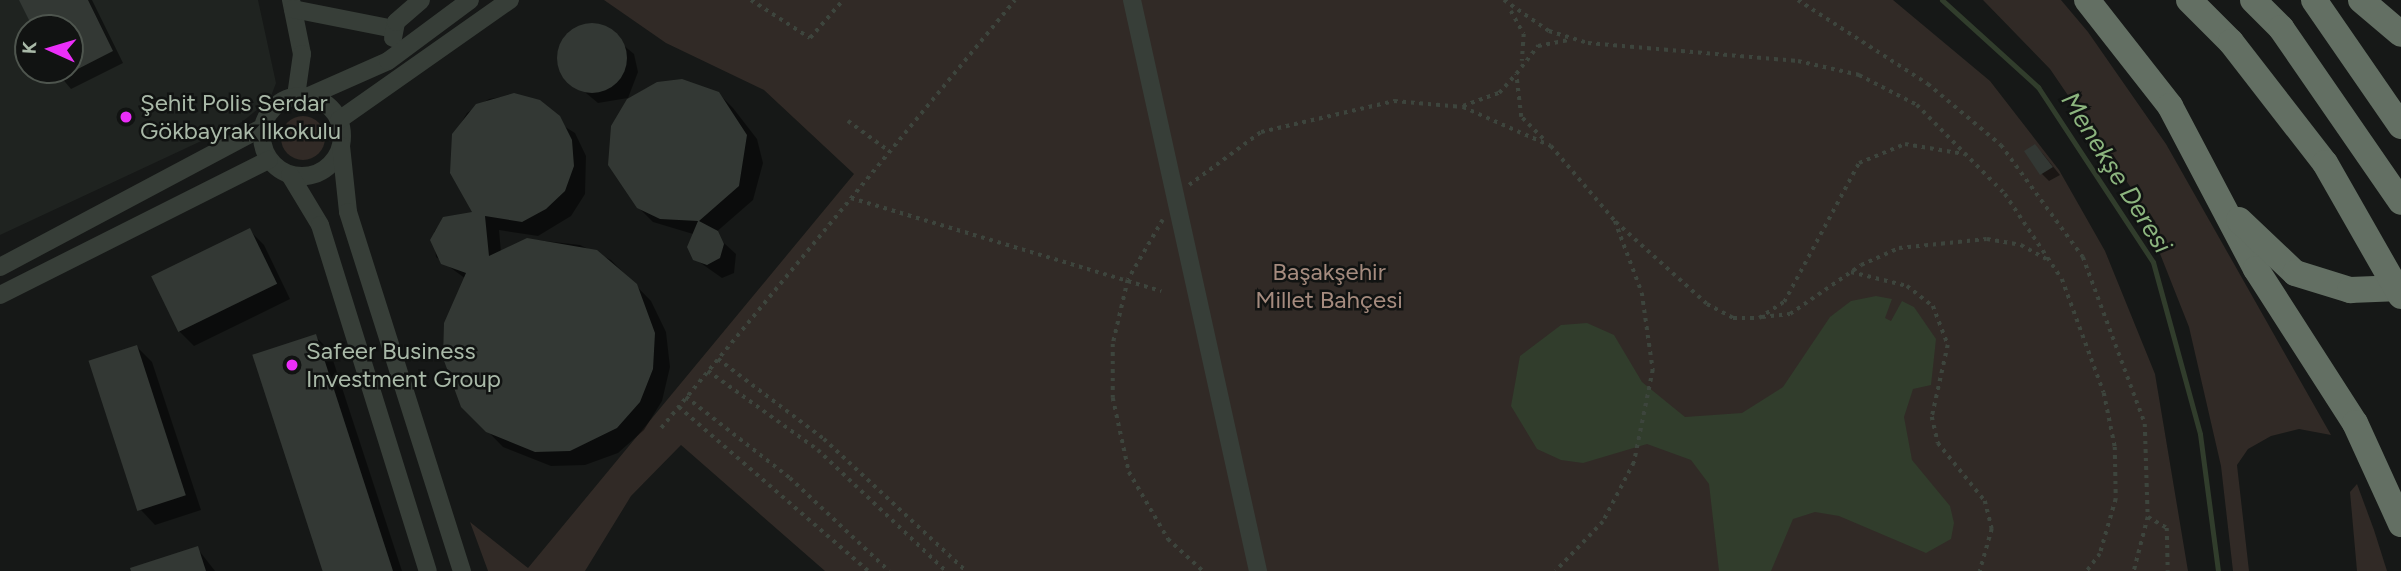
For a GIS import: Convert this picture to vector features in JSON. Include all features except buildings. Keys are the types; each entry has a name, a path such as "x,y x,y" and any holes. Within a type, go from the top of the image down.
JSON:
{"highway":[{"path":"2087,0 2170,106 2222,204 2355,423 2401,524"},
{"path":"2189,0 2231,41 2325,163 2401,296"},
{"path":"2253,0 2281,28 2401,202"},
{"path":"2314,0 2401,126"},
{"path":"2361,0 2401,34"},
{"path":"2222,204 2295,273 2350,290 2401,288"}],"street":[{"path":"388,61 394,29 421,0"},
{"path":"0,267 263,127 275,106 388,61 470,0"},
{"path":"339,120 510,0"},
{"path":"1132,0 1258,571"},
{"path":"303,96 302,54 292,5 394,29"},
{"path":"303,96 339,120"},
{"path":"339,120 348,212 462,571"},
{"path":"263,127 269,160 290,175 320,225 428,571"},
{"path":"290,175 316,174 341,146"},
{"path":"0,295 269,160"}],"path":[{"path":"751,0 810,38 843,0"},
{"path":"661,428 1015,0"},
{"path":"1461,107 1499,93 1516,74 1521,63 1524,34 1504,0"},
{"path":"1798,0 1958,108 2001,145 2052,207 2096,283 2140,401 2150,470 2148,517 2134,571"},
{"path":"1509,9 1583,42"},
{"path":"1521,63 1538,46 1560,38 1798,61 1859,75 1917,105 2005,194 2049,260 2104,393 2115,447 2110,528 2087,571"},
{"path":"1516,74 1521,117 1615,221 1707,304 1732,318 1790,314 1851,272 1899,248 1939,241 2021,245 2049,260"},
{"path":"1203,571 1168,539 1129,472 1113,398 1113,344 1128,280 1178,199 1261,132 1325,112 1394,100 1461,107 1547,143"},
{"path":"848,121 889,151"},
{"path":"1759,318 1784,302 1859,163 1905,144 1966,154"},
{"path":"850,198 1161,291"},
{"path":"1556,571 1603,522 1634,463 1653,370 1642,293 1615,221"},
{"path":"1851,272 1907,286 1933,306 1948,345 1932,417 1938,443 1985,501 1992,529 1980,571"},
{"path":"718,359 824,439 966,571"},
{"path":"708,371 818,450 946,571"},
{"path":"686,397 790,478 889,571"},
{"path":"678,407 868,571"},
{"path":"2148,517 2167,528 2168,571"}],"shaded area":[{"name":"Şehit Polis Serdar Gökbayrak İlkokulu","path":"0,0 258,0 276,83 270,99 242,122 0,235"},
{"path":"1876,296 1892,299 1885,318 1891,321 1902,301 1914,307 1936,339 1931,385 1913,389 1904,417 1912,460 1950,506 1954,523 1951,539 1926,553 1839,516 1815,512 1793,519 1771,571 1719,571 1709,484 1691,460 1647,444 1583,463 1561,460 1537,449 1511,406 1520,356 1561,325 1587,323 1614,335 1642,382 1685,417 1742,413 1783,387 1830,317 1851,301"}],"green space":[{"name":"Başakşehir Millet Bahçesi","path":"604,0 1893,0 1990,81 2059,170 2105,251 2155,374 2188,571 825,571 681,445 631,496 585,571 488,571 470,522 528,568 854,174 764,90 666,43"},
{"path":"1983,0 2061,0 2088,32 2166,144 2331,435 2299,429 2271,436 2248,449 2237,465 2249,571 2233,571 2221,466 2189,327 2138,198 2050,69"},
{"path":"303,116 319,122 325,138 319,154 303,160 287,154 281,138 287,122"},
{"path":"2357,484 2387,571 2357,571 2350,492"}],"waterway":[{"name":"Menekşe Deresi","path":"1942,0 2038,87 2153,262 2200,434 2218,571"}],"place":[{"name":"Şehit Polis Serdar Gökbayrak İlkokulu","path":"126,117"},
{"name":"Safeer Business Investment Group","path":"292,365"}]}
